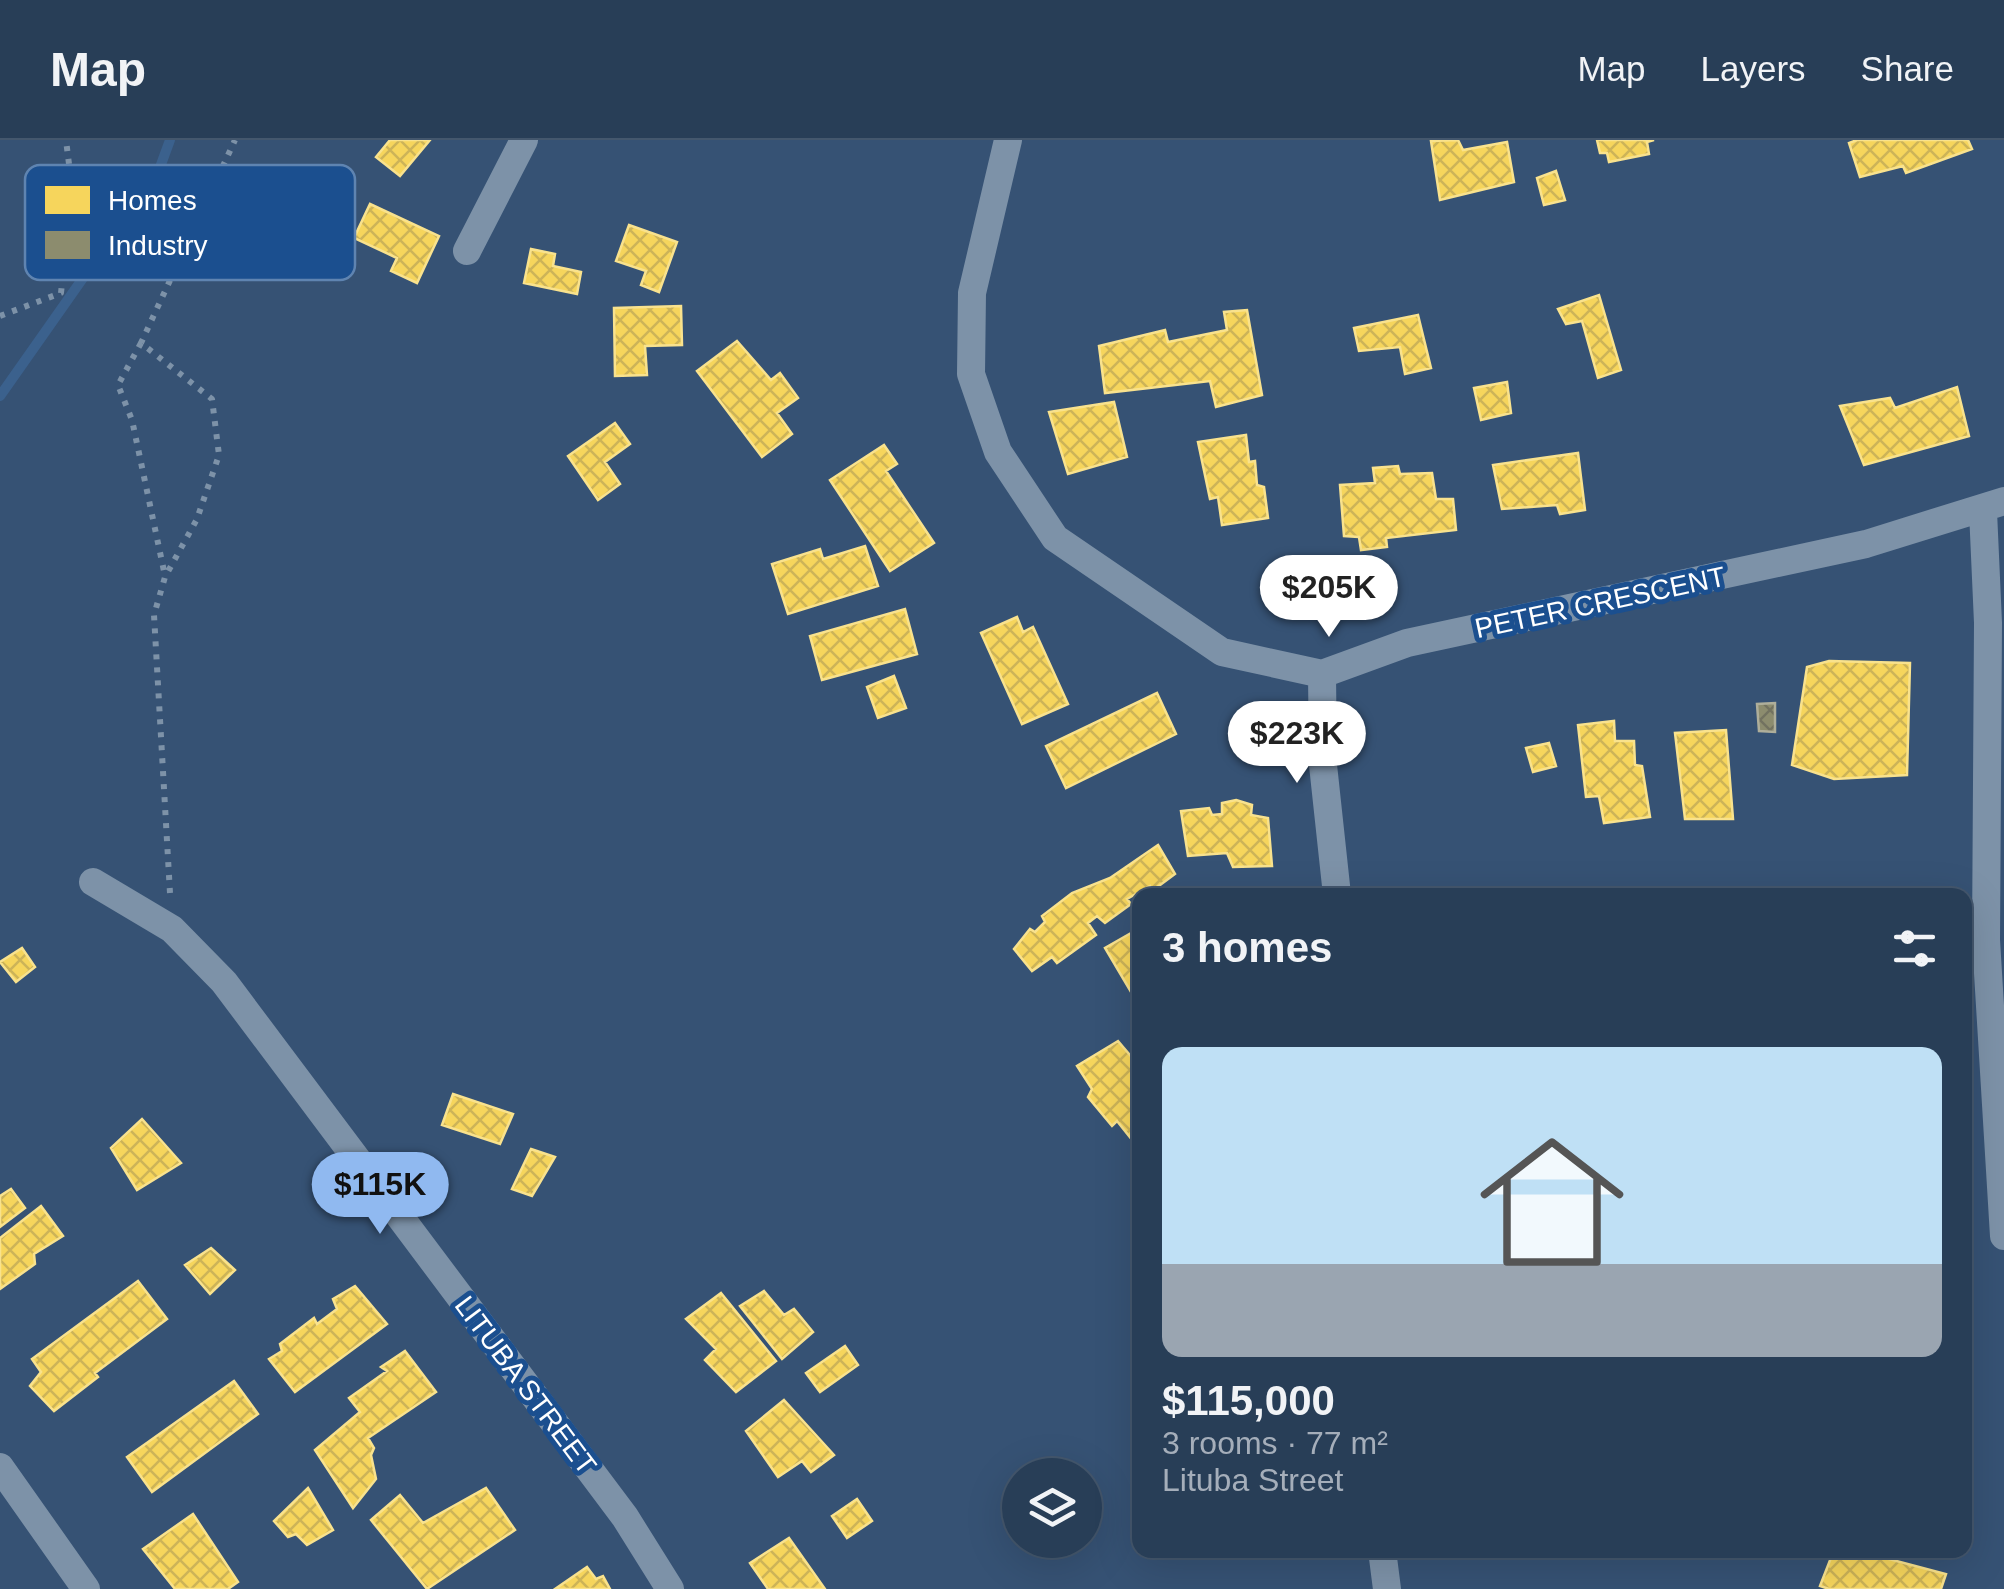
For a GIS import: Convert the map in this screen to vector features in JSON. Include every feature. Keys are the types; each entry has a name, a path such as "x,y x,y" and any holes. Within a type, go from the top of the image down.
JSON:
{"street":[{"path":"467,251 524,140"},
{"path":"1008,140 972,293 971,374 998,452 1055,538 1147,604 1222,652 1322,674 1323,764 1337,888"},
{"path":"1993,506 1988,623 2004,1236"},
{"name":"PETER CRESCENT","path":"1322,674 1408,643 1866,544 1993,506"},
{"name":"LITUBA STREET","path":"92,882 172,930 224,982 625,1517 670,1589"},
{"path":"0,1466 86,1589"},
{"path":"1383,1558 1387,1589"}],"path":[{"path":"66,140 69,165"},
{"path":"224,165 236,140"},
{"path":"0,316 62,293 63,280"},
{"path":"165,577 132,420 118,386 170,280"},
{"path":"141,343 212,399 219,455 197,519 165,577 154,615 172,930"}],"building: Homes":[{"path":"390,140 430,140 400,176 376,157"},
{"path":"1458,140 1463,150 1507,142 1514,182 1440,200 1431,141"},
{"path":"1597,140 1654,140 1647,142 1649,154 1609,162 1607,153 1600,153"},
{"path":"1968,140 1972,149 1906,173 1903,166 1860,177 1849,143"},
{"path":"1556,171 1565,200 1544,205 1537,178"},
{"path":"370,204 439,236 417,283 391,271 397,258 355,236"},
{"path":"629,225 677,242 659,292 641,285 646,271 616,261"},
{"path":"531,249 555,254 553,266 581,272 577,294 524,283"},
{"path":"1599,295 1621,370 1598,378 1582,321 1566,324 1558,309"},
{"path":"681,306 682,345 645,346 647,375 615,376 614,308"},
{"path":"1247,310 1262,395 1216,407 1210,381 1105,393 1099,346 1165,330 1168,342 1227,330 1224,312"},
{"path":"1418,315 1431,368 1405,374 1400,347 1359,351 1354,328"},
{"path":"737,341 771,380 780,373 798,398 777,413 792,434 762,457 697,371"},
{"path":"1507,382 1511,413 1481,420 1474,388"},
{"path":"1957,387 1969,436 1864,465 1840,406 1890,398 1895,408"},
{"path":"1114,402 1127,457 1068,474 1049,412"},
{"path":"615,423 630,444 605,462 620,484 598,500 568,456"},
{"path":"1246,435 1249,462 1255,461 1257,485 1264,487 1268,518 1222,525 1218,497 1210,499 1198,442"},
{"path":"884,445 897,464 886,471 934,543 890,571 830,480"},
{"path":"1578,453 1585,510 1560,514 1557,505 1502,509 1493,465"},
{"path":"1398,466 1400,474 1432,473 1436,499 1453,499 1456,530 1386,538 1387,547 1361,550 1359,537 1344,536 1340,485 1375,483 1373,468"},
{"path":"865,546 878,586 788,614 772,564 820,549 823,559"},
{"path":"905,609 917,654 822,680 810,636"},
{"path":"1017,617 1023,632 1033,627 1068,704 1022,724 981,633"},
{"path":"1829,661 1910,663 1907,775 1834,779 1792,765 1807,667"},
{"path":"894,676 906,708 878,718 867,687"},
{"path":"1157,693 1176,734 1066,788 1046,746"},
{"path":"1614,721 1615,741 1634,741 1635,765 1642,766 1650,817 1604,823 1599,796 1586,797 1578,725"},
{"path":"1726,730 1733,819 1685,819 1675,733"},
{"path":"1549,743 1556,766 1533,772 1526,748"},
{"path":"1236,800 1252,805 1251,815 1268,818 1272,866 1233,867 1227,853 1188,856 1181,811 1209,808 1212,815 1222,814 1222,803"},
{"path":"1158,845 1175,874 1156,888 1132,888 1132,896 1127,899 1131,904 1105,923 1097,916 1088,923 1096,935 1057,963 1052,957 1032,971 1014,949 1030,929 1035,932 1045,922 1042,916 1072,893 1110,878"},
{"path":"1132,932 1132,994 1105,948"},
{"path":"22,948 35,967 16,982 0,962"},
{"path":"1118,1041 1132,1057 1132,1140 1117,1121 1112,1126 1088,1097 1092,1089 1077,1066"},
{"path":"453,1094 513,1114 500,1144 442,1125"},
{"path":"142,1119 181,1163 137,1190 111,1148"},
{"path":"531,1149 555,1157 532,1196 512,1189"},
{"path":"11,1189 25,1208 0,1227 0,1196"},
{"path":"41,1206 63,1236 34,1254 35,1264 0,1289 0,1238"},
{"path":"211,1248 235,1270 210,1294 185,1265"},
{"path":"138,1281 167,1319 95,1373 98,1377 54,1411 30,1386 41,1372 32,1359"},
{"path":"355,1286 387,1324 295,1392 269,1359 282,1351 280,1344 314,1318 317,1324 337,1309 333,1299"},
{"path":"764,1291 784,1315 794,1309 813,1332 782,1359 740,1306"},
{"path":"721,1293 776,1361 736,1392 705,1360 716,1349 686,1319"},
{"path":"845,1346 858,1365 820,1392 806,1373"},
{"path":"405,1351 436,1392 368,1438 374,1448 371,1455 376,1479 353,1508 315,1450 360,1412 349,1398 387,1371 381,1367"},
{"path":"234,1381 258,1414 152,1492 127,1457"},
{"path":"784,1400 834,1455 811,1472 802,1461 778,1477 746,1431"},
{"path":"308,1488 333,1530 307,1545 296,1534 288,1537 274,1521"},
{"path":"486,1488 515,1530 427,1589 371,1520 400,1495 423,1523"},
{"path":"857,1499 872,1521 847,1538 832,1516"},
{"path":"193,1514 238,1582 228,1589 175,1589 143,1549"},
{"path":"789,1538 825,1589 768,1589 750,1563"},
{"path":"1831,1558 1885,1558 1946,1574 1941,1589 1820,1586"},
{"path":"587,1567 596,1579 603,1576 610,1589 555,1589"}],"building: Industry":[{"path":"1775,703 1775,732 1759,731 1757,704"}],"waterway":[{"path":"161,165 170,140"},
{"path":"0,396 82,280"}]}
